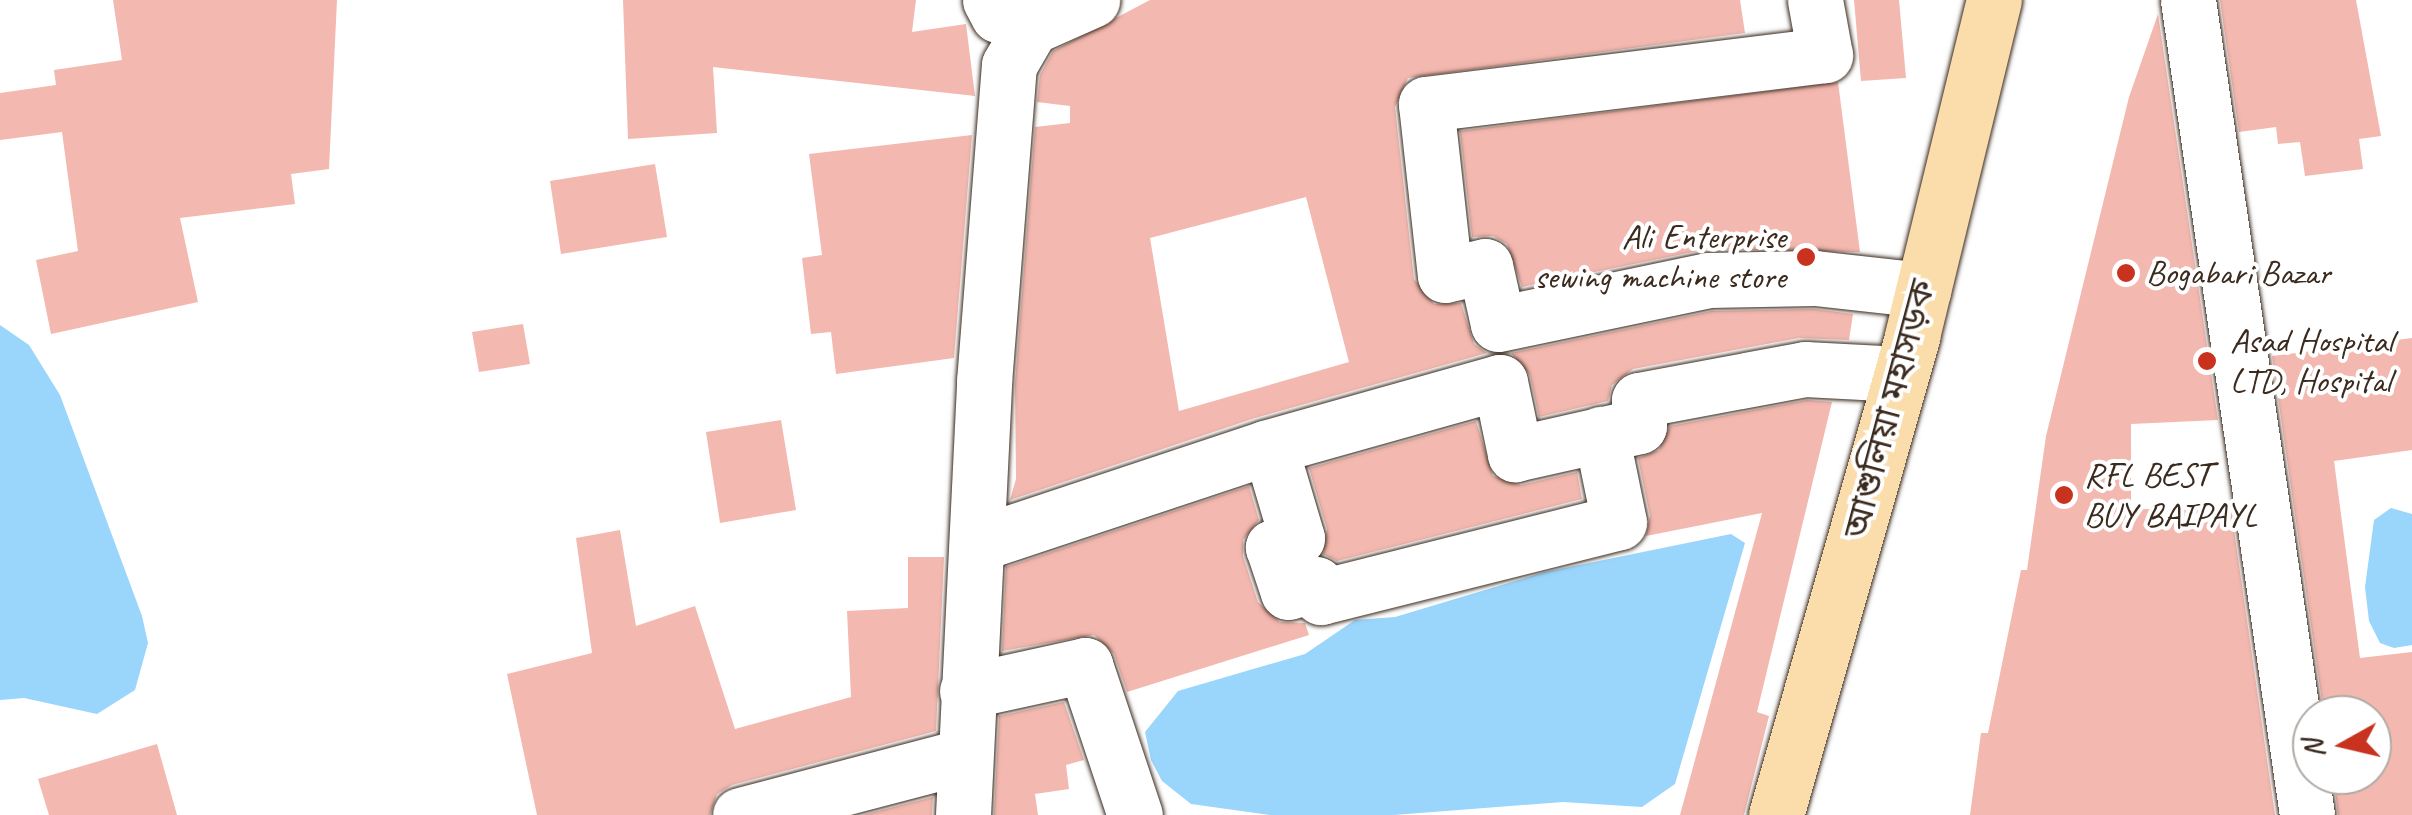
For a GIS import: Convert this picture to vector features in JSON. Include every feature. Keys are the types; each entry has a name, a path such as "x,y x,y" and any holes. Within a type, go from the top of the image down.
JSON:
{"highway":[{"name":"আশুলিয়া মহাসড়ক","path":"1776,815 1924,290 1994,0"}],"street":[{"path":"962,815 961,757 1010,14 1092,0"},
{"path":"1815,0 1825,55 1426,104 1446,275 1485,266 1498,324 1708,280 1815,278 1924,290"},
{"path":"2188,0 2307,815"},
{"path":"976,544 1270,447 1500,382 1515,454 1639,426 1639,400 1805,369 1901,374"},
{"path":"1270,447 1297,538 1273,547 1288,592 1316,584 1321,598 1619,522 1600,434"},
{"path":"967,691 1085,664 1135,815"},
{"path":"740,815 961,757"}],"water":[{"path":"0,325 29,345 60,395 142,616 148,643 135,690 97,714 24,698 0,700"},
{"path":"2391,508 2412,514 2412,645 2394,648 2380,643 2369,621 2365,587 2374,520"},
{"path":"1731,534 1745,543 1675,784 1642,807 1563,802 1394,815 1270,815 1191,804 1162,781 1151,760 1145,732 1178,691 1305,654 1355,620 1395,617 1545,572"}],"building":[{"path":"113,0 337,0 329,169 291,174 295,204 180,218 198,302 51,334 36,260 78,251 62,132 0,140 0,93 56,85 54,70 122,60"},
{"path":"623,0 916,0 912,32 966,24 975,96 713,67 717,133 628,139"},
{"path":"1150,0 1740,0 1745,33 1408,78 1395,107 1414,279 1434,304 1461,303 1474,344 1487,353 1255,418 1010,500 1016,479 1015,384 1035,127 1070,123 1070,106 1037,102 1040,75 1053,51","holes":["1306,197 1349,362 1179,411 1150,238"]},
{"path":"1854,0 1899,0 1906,78 1861,81"},
{"path":"2220,0 2356,0 2381,136 2359,139 2363,169 2305,176 2300,142 2278,144 2276,127 2239,132"},
{"path":"2158,14 2218,420 2131,424 2131,509 2231,509 2275,815 1970,815 1981,733 1988,733 2021,570 2027,570 2046,436 2129,97"},
{"path":"1838,82 1860,252 1707,249 1522,287 1507,244 1493,236 1472,237 1460,131"},
{"path":"972,135 954,358 836,374 831,332 811,334 802,258 822,255 809,154"},
{"path":"655,164 667,237 561,254 550,181"},
{"path":"1814,309 1853,314 1849,340 1799,338 1633,369 1612,385 1608,401 1539,417 1530,375 1511,353 1712,311"},
{"path":"523,324 530,364 479,372 472,332"},
{"path":"2412,338 2412,450 2334,461 2360,658 2412,652 2412,815 2338,815 2336,795 2392,795 2392,695 2321,695 2272,356"},
{"path":"1807,400 1832,402 1757,712 1769,716 1744,815 1680,815 1762,513 1646,536 1650,516 1638,458 1659,450 1670,426"},
{"path":"781,420 796,510 720,523 706,432"},
{"path":"1476,421 1493,476 1521,485 1577,472 1582,499 1337,561 1323,554 1327,529 1309,468"},
{"path":"1249,486 1259,520 1243,540 1243,556 1258,602 1280,622 1305,623 1309,635 1127,692 1114,654 1094,635 1002,651 1006,567"},
{"path":"620,530 636,626 695,606 735,729 851,697 847,611 908,608 908,557 944,557 936,731 732,785 717,794 710,815 537,815 507,674 592,653 576,538"},
{"path":"1064,702 1084,760 1066,765 1069,789 1035,794 1038,815 994,815 999,716"},
{"path":"157,744 177,815 49,815 38,779"},
{"path":"933,797 932,815 863,815"}],"place":[{"name":"Ali Enterprise sewing machine store","path":"1806,257"},
{"name":"Bogabari Bazar","path":"2126,273"},
{"name":"Asad Hospital LTD, Hospital","path":"2207,361"},
{"name":"RFL BEST BUY BAIPAYL","path":"2064,495"}]}
